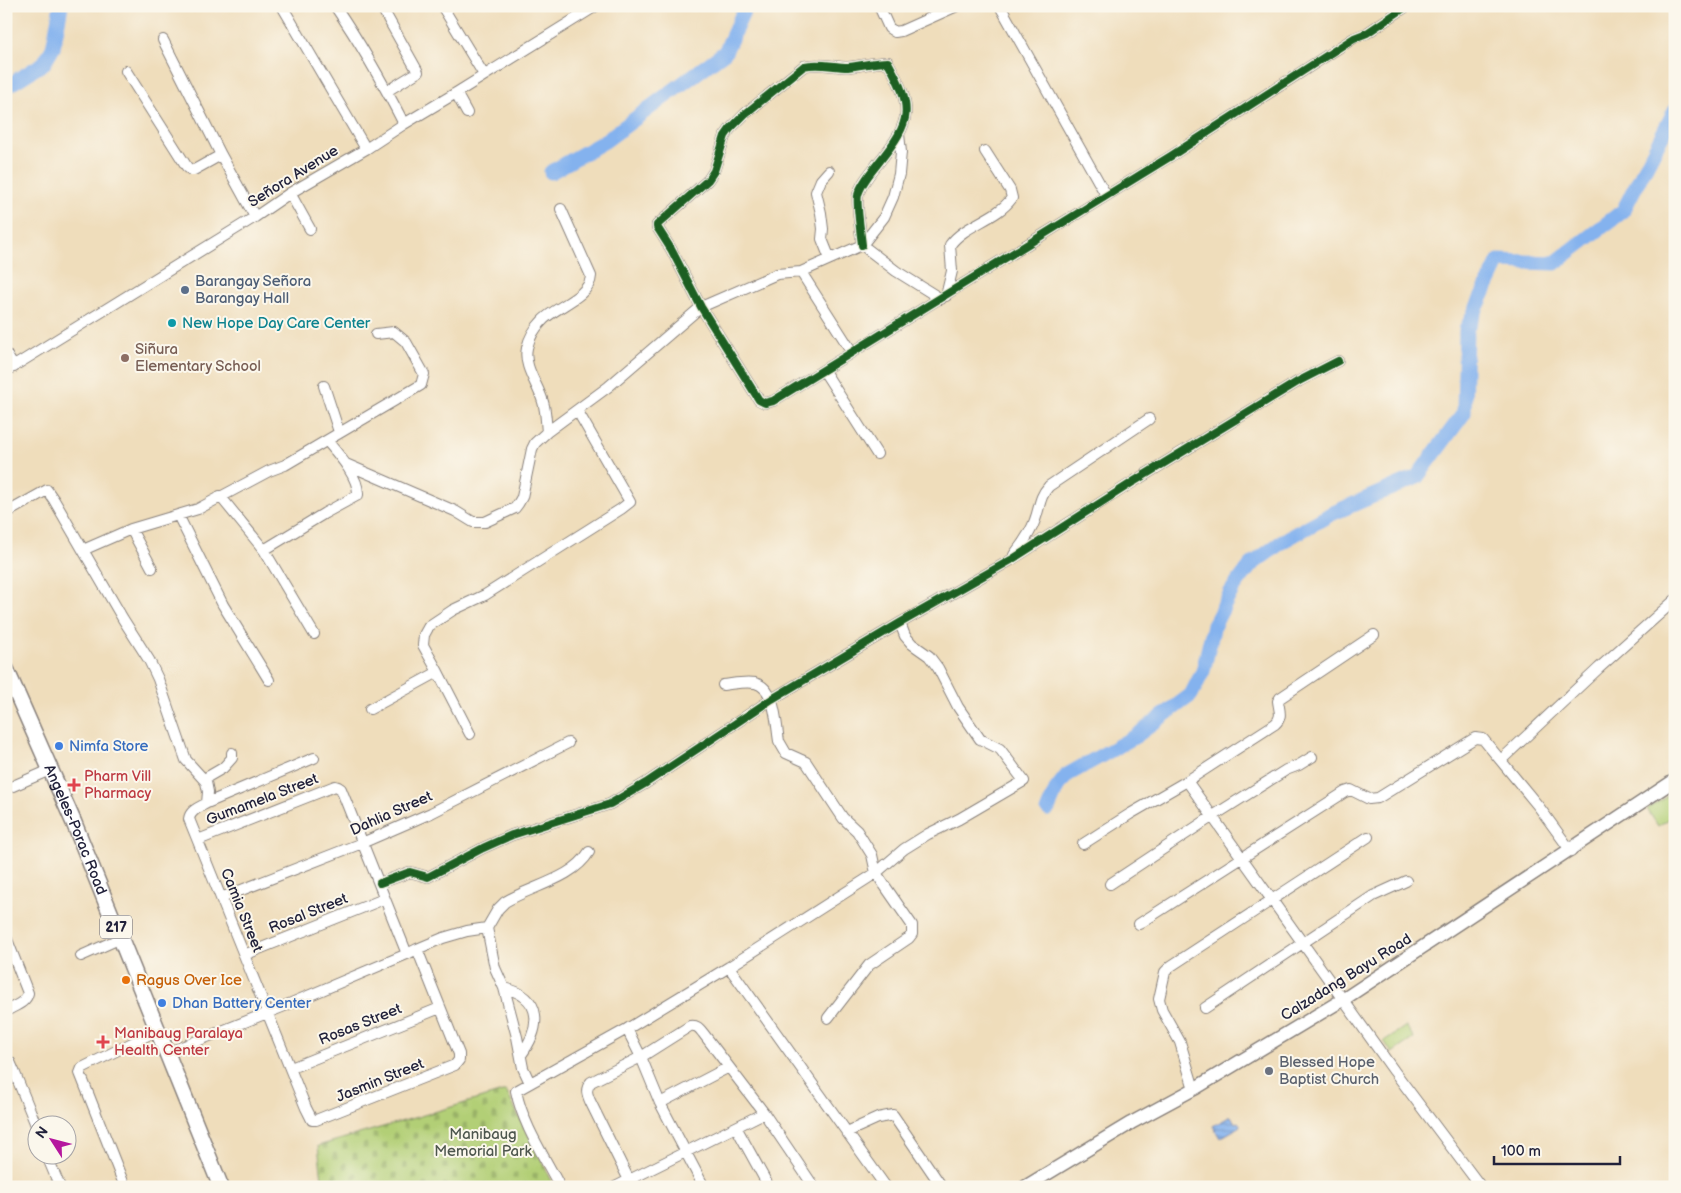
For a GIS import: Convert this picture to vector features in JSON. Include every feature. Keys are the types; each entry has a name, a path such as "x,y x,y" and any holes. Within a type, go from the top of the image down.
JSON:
{"main road":[{"name":"Angeles-Porac Road","path":"6,669 74,824 221,1187"}],"street":[{"path":"282,6 366,149"},
{"path":"335,6 348,24 404,124"},
{"path":"381,6 418,72 387,91"},
{"path":"442,6 484,75"},
{"name":"Señora Avenue","path":"10,369 255,217 290,193 366,149 596,6"},
{"path":"879,6 889,28 895,32 957,6"},
{"path":"1000,6 1106,195"},
{"path":"943,297 896,271 862,245 858,195 871,172 889,150 904,126 907,106 900,84 888,62 849,66 829,66 812,63 804,66 744,114 725,136 719,158 708,180 657,225 656,229 671,249 701,307 759,400 765,403 773,401 824,371 852,352 943,297 1179,150 1354,38 1367,33 1407,6"},
{"path":"163,40 221,155 255,217"},
{"path":"126,71 187,168 194,170 221,155"},
{"path":"456,93 467,113"},
{"path":"346,464 454,511 473,522 485,522 515,508 522,497 532,449 535,443 608,387 701,307 777,274 801,272 862,245 884,217 893,197 899,174 901,152 899,134"},
{"path":"943,297 952,271 950,245 959,235 1003,209 1012,198 1010,190 985,151"},
{"path":"829,171 821,180 816,192 822,213 822,239 830,259"},
{"path":"290,193 310,229"},
{"path":"547,432 543,403 530,372 527,349 531,337 542,320 579,295 591,282 591,276 561,209"},
{"path":"801,272 852,352"},
{"path":"83,550 131,529 198,509 269,471 285,465 420,385 424,374 406,342 394,332 376,334"},
{"path":"6,354 10,369"},
{"path":"380,883 410,872 428,877 512,835 610,804 646,783 772,699 1011,560 1133,482 1299,381 1338,361"},
{"path":"824,371 877,454"},
{"path":"324,386 339,432"},
{"path":"470,734 423,645 424,635 429,626 453,610 485,595 630,502 577,410"},
{"path":"1011,560 1029,534 1036,519 1042,493 1049,486 1149,419"},
{"path":"264,550 358,495 358,490 346,464 327,441"},
{"path":"6,513 47,490 149,660 158,679 186,760 204,779 208,792 207,803 314,758"},
{"path":"220,496 264,550 314,634"},
{"path":"178,515 223,605 269,680"},
{"path":"131,529 152,568"},
{"path":"1502,760 1675,600"},
{"path":"560,1187 519,1106 516,1091 627,1029 729,967 876,873 904,849 928,834 959,820 1024,781 1000,749 980,740 958,707 938,668 929,656 912,644 905,636 900,623"},
{"path":"1083,844 1187,781 1274,724 1279,720 1281,713 1278,701 1280,698 1374,636"},
{"path":"370,709 438,672"},
{"path":"723,685 754,683 768,692 772,699 779,741 782,748 786,753 801,758 806,762 843,818 856,831 872,855 876,873 912,925 912,934 909,938 870,966 828,1018"},
{"path":"1139,924 1346,792 1351,790 1369,799 1378,798 1475,738 1483,739 1502,760 1571,851"},
{"name":"Dahlia Street","path":"221,898 362,843 430,813 568,743"},
{"path":"204,779 228,764 232,758 232,753"},
{"path":"1110,884 1286,770 1312,757"},
{"path":"6,789 50,770"},
{"name":"Calzadang Bayu Road","path":"1025,1187 1344,999 1571,851 1675,780"},
{"path":"1187,781 1394,1071 1482,1187"},
{"name":"Gumamela Street","path":"198,840 338,786 341,789 362,843"},
{"name":"Camia Street","path":"207,803 192,812 189,815 189,819 312,1120"},
{"path":"1194,1089 1180,1042 1162,1010 1159,1000 1165,972 1368,837"},
{"path":"362,843 380,883 384,899 407,954"},
{"path":"530,1083 523,1068 504,988 495,968 487,928 498,909 505,902 568,873 581,863 589,852"},
{"path":"1205,1008 1373,896 1406,881"},
{"name":"Rosal Street","path":"244,955 384,899"},
{"path":"167,1053 267,1013 443,938 467,931 487,928"},
{"path":"81,956 121,938"},
{"path":"6,1011 24,1002 28,994 7,940"},
{"path":"417,949 440,1008"},
{"path":"729,967 886,1187"},
{"path":"504,988 521,995 529,1001 533,1008 536,1023 529,1043 521,1055"},
{"name":"Jasmin Street","path":"312,1120 325,1118 433,1075 458,1063 458,1054 440,1008"},
{"name":"Rosas Street","path":"291,1068 440,1008"},
{"path":"628,1180 590,1102 587,1090 591,1082 641,1057 690,1026 695,1025 764,1113 814,1187"},
{"path":"627,1029 660,1103 704,1187"},
{"path":"125,1187 80,1073 82,1068 158,1030"},
{"path":"6,1059 10,1062 32,1116"},
{"path":"660,1103 728,1067"},
{"path":"615,1187 764,1113"},
{"path":"847,1132 878,1118 893,1116 942,1187"},
{"path":"736,1127 769,1187"},
{"path":"52,1166 60,1187"}],"green space":[{"path":"1675,791 1675,815 1658,826 1647,809"},
{"path":"1406,1026 1414,1038 1392,1053 1384,1041"},
{"name":"Manibaug Memorial Park","path":"506,1091 555,1187 323,1187 318,1146"}],"water":[{"path":"1231,1116 1235,1123 1238,1122 1241,1126 1220,1138 1213,1126"}],"waterway":[{"path":"6,87 44,63 53,48 61,6"},
{"path":"551,172 605,141 725,52 746,6"},
{"path":"1048,809 1057,788 1067,775 1136,736 1191,695 1203,671 1214,625 1232,590 1251,565 1283,541 1331,514 1417,477 1464,413 1466,330 1499,261 1555,263 1623,211 1675,110"}],"cycle path":[{"path":"862,245 858,204 859,191 898,135 906,114 902,91 888,62 848,67 804,66 745,114 730,129 725,136 714,171 708,180 657,225 701,307 759,400 765,403 773,401 1171,156 1407,6"},
{"path":"380,883 410,872 428,877 512,835 610,804 646,783 772,699 1011,560 1133,482 1299,381 1338,361"}],"place":[{"name":"Barangay Señora Barangay Hall","path":"185,290"},
{"name":"New Hope Day Care Center","path":"172,323"},
{"name":"Siñura Elementary School","path":"125,358"},
{"name":"Nimfa Store","path":"59,746"},
{"name":"Pharm Vill Pharmacy","path":"74,785"},
{"name":"Ragus Over Ice","path":"126,980"},
{"name":"Dhan Battery Center","path":"162,1003"},
{"name":"Manibaug Paralaya Health Center","path":"103,1042"},
{"name":"Blessed Hope Baptist Church","path":"1269,1071"}]}
